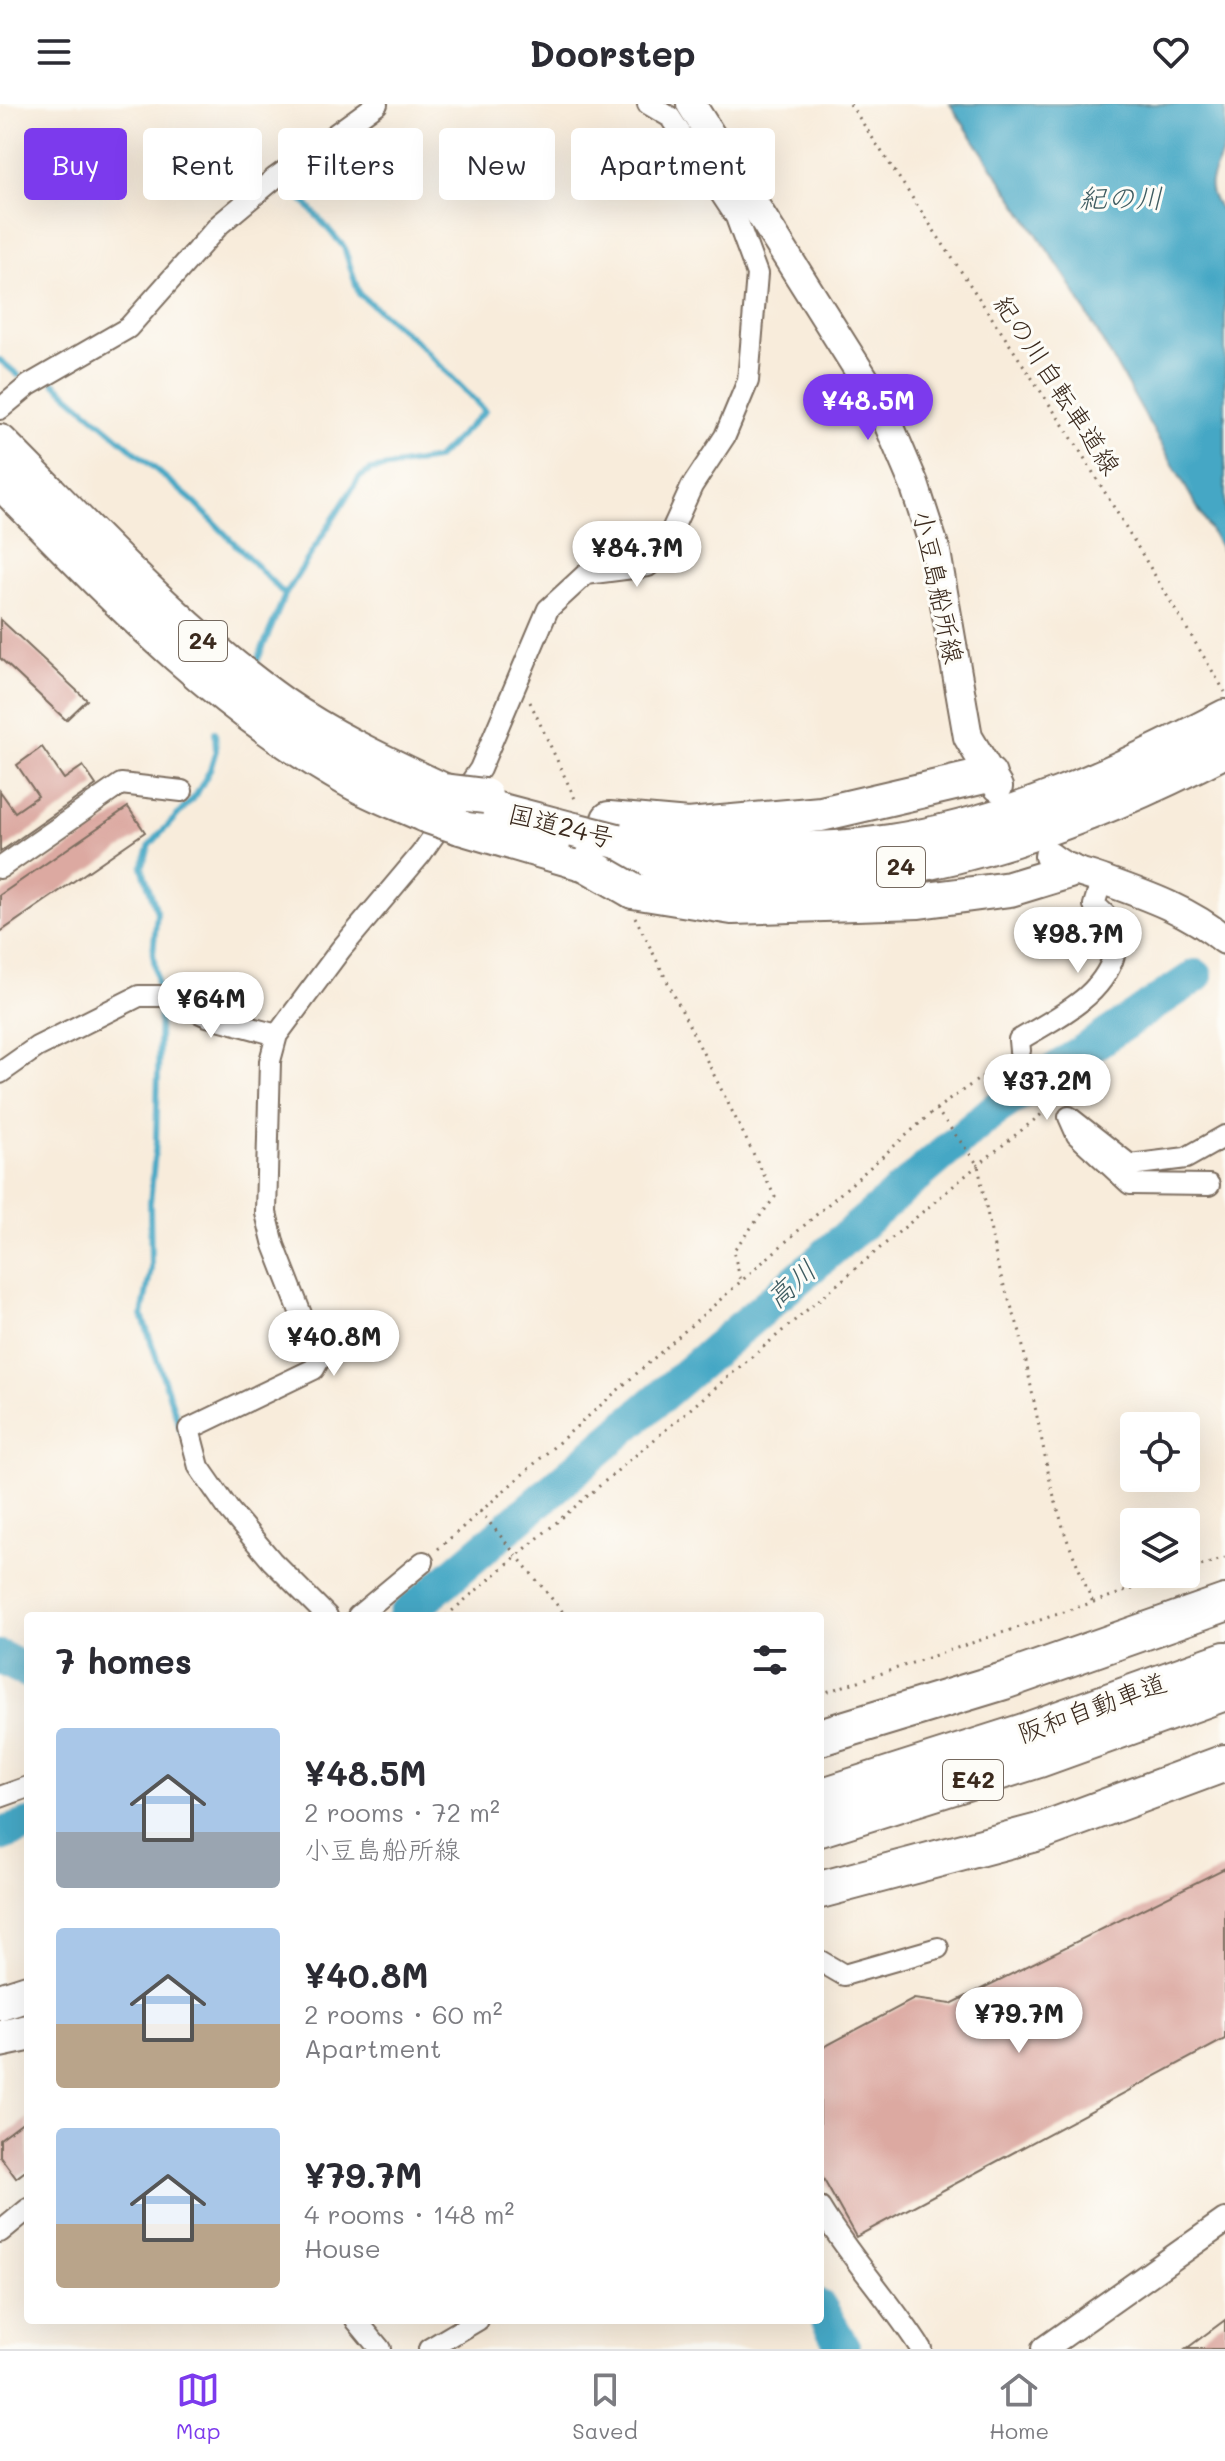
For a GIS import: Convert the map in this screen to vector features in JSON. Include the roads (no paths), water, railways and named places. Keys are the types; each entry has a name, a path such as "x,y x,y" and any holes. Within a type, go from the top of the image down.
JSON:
{"highway":[{"name":"24","path":"0,442 195,634 283,705 361,751 434,803"},
{"name":"24","path":"0,481 196,672 244,710 353,783 434,803 474,809 605,847 732,907 919,901 1010,889 1059,864"},
{"name":"国道24号","path":"474,809 586,864 605,847 786,879 893,869 1002,844 1074,820 1154,769 1225,717"},
{"name":"国道24号","path":"1154,769 1225,750"},
{"name":"24","path":"605,847 688,826 821,814 993,781"},
{"path":"824,1736 1004,1681 1225,1603"},
{"name":"阪和自動車道","path":"824,1826 1121,1714 1225,1660"},
{"name":"阪和自動車道","path":"824,1796 1121,1714 1225,1692"},
{"path":"824,1889 1039,1832 1225,1763"},
{"path":"0,2003 24,1996"},
{"path":"0,2039 24,2034"}],"main road":[{"name":"小豆島船所線","path":"691,104 880,404 914,484 936,552 968,737 993,781"},
{"path":"1059,864 1171,906 1204,922 1225,940"}],"street":[{"path":"0,409 29,385 128,328 220,224 275,178 377,104"},
{"path":"323,1612 272,1561 229,1510 199,1467 189,1429 314,1369 319,1360 274,1245 266,1213 270,1061 277,1035 341,949 421,854 480,769 548,609 586,574 648,566 662,552 692,486 725,436 748,381 757,274 736,217 670,117 648,104"},
{"path":"0,868 121,784 182,791"},
{"path":"1020,1051 1019,1040 1085,999 1105,979 1113,964 1117,941 1109,915 1094,905 1102,879"},
{"path":"0,1073 37,1047 139,996 159,996 207,1016 277,1035"},
{"path":"1209,1185 1130,1184 1077,1135 1069,1117 1130,1165 1186,1158 1225,1136"},
{"path":"363,1612 423,1562"},
{"path":"0,1797 24,1788"},
{"path":"824,1963 844,1975 938,1948"},
{"path":"0,2232 24,2212"},
{"path":"824,2215 921,2349"},
{"path":"1044,2349 1225,2221"},
{"path":"359,2324 380,2349"},
{"path":"429,2349 471,2324"}],"water":[{"name":"紀の川","path":"950,104 1225,104 1225,142 1212,176 1211,192 1222,212 1225,206 1225,556 1067,279"}],"waterway":[{"path":"255,666 285,595 359,478 371,470 436,459 485,411 418,343 359,294 344,247 303,200"},
{"path":"0,360 18,375"},
{"path":"54,383 194,502 285,595"},
{"path":"182,1433 142,1315 151,1269 150,1203 156,1142 160,1006 153,953 157,912 142,867 150,845 196,795 210,770 216,750 215,732"},
{"name":"高川","path":"410,1612 993,1111 1196,976"},
{"path":"0,1657 24,1670"},
{"name":"高川","path":"0,1835 24,1826"},
{"path":"824,2314 844,2349"}]}
